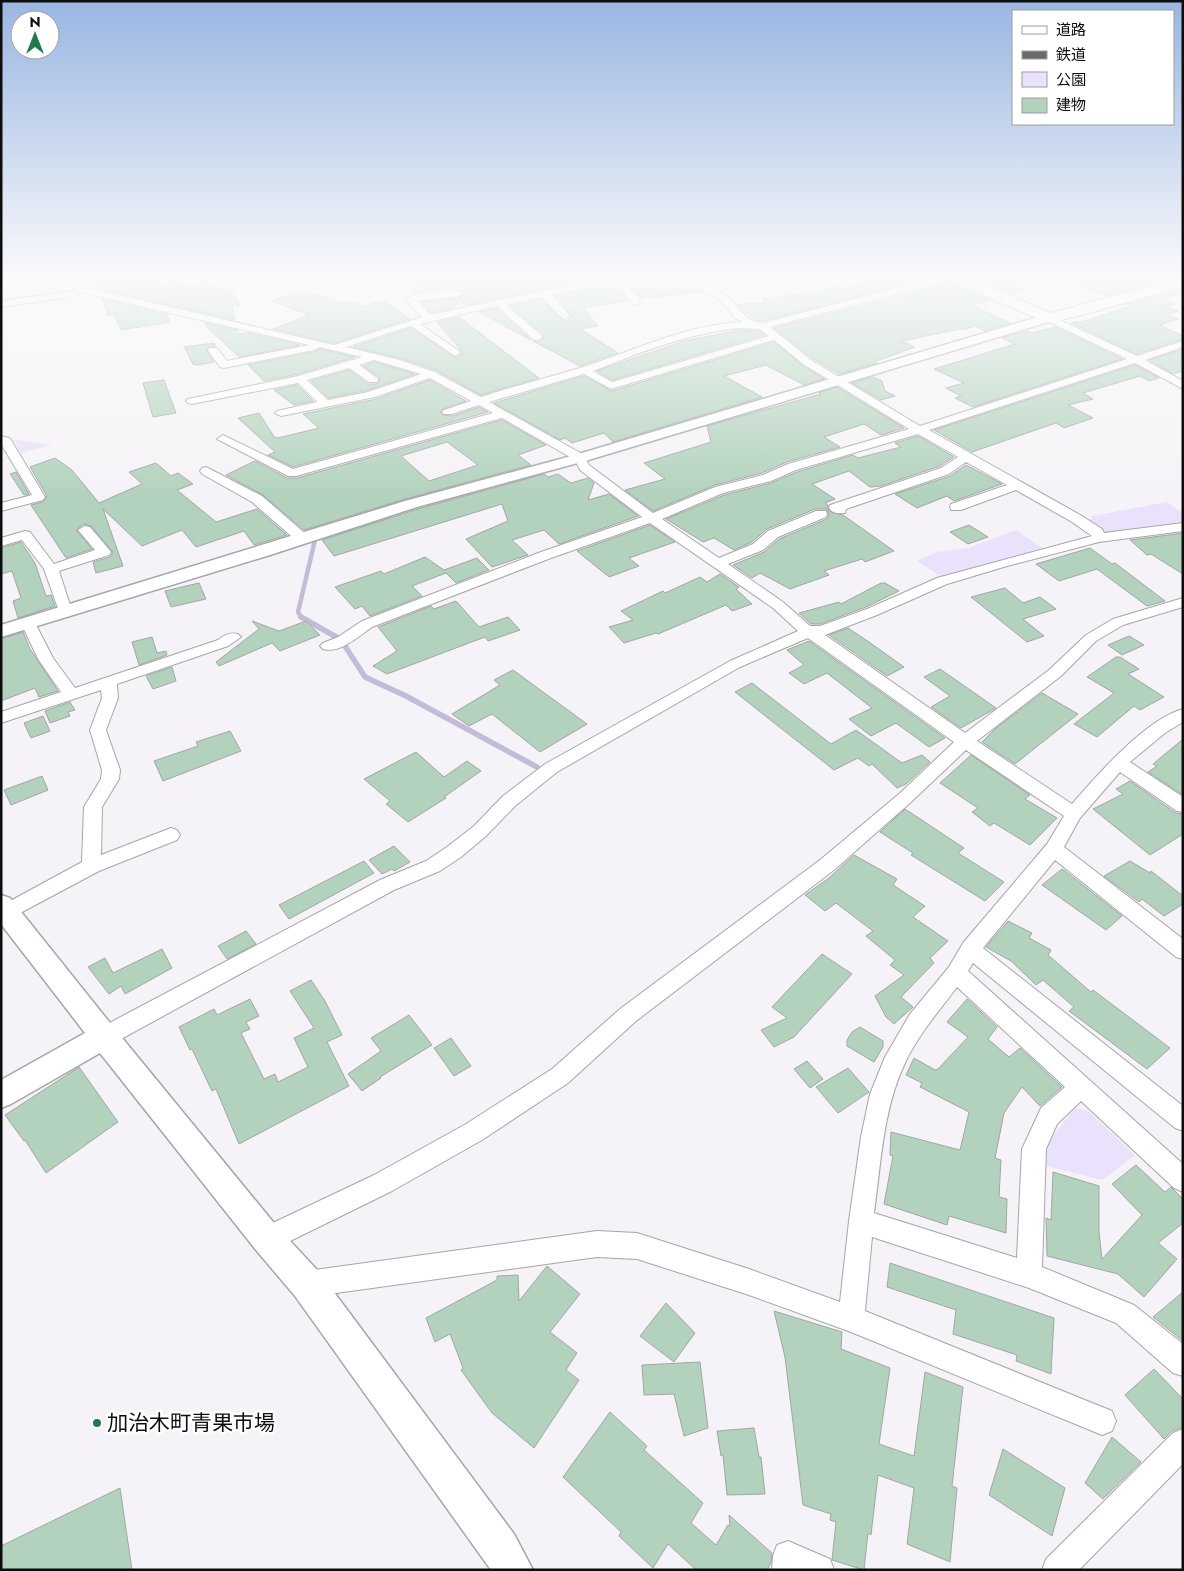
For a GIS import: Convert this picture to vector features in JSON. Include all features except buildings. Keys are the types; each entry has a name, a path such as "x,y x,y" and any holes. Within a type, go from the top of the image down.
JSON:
{"street":[{"path":"213,350 224,365 302,349"},
{"path":"346,349 431,374 580,458 584,467 652,518 720,563 778,605 806,631 817,636 965,741 1074,814"},
{"path":"451,349 456,353"},
{"path":"467,424 444,409 481,401 522,387 585,370 641,349"},
{"path":"585,370 611,386 734,349"},
{"path":"791,349 807,362 841,381 918,430 1018,485 1097,532 1099,538"},
{"path":"1,631 303,539 410,504 580,458 945,349"},
{"path":"1115,349 1183,386"},
{"path":"328,646 343,640 367,624 546,555 652,518 719,490 767,478 792,467 918,430 1166,349"},
{"path":"192,401 300,379 374,356"},
{"path":"351,364 373,380"},
{"path":"282,413 371,395 431,374"},
{"path":"300,379 325,404"},
{"path":"223,440 292,473 503,414"},
{"path":"1,440 5,440 39,497 1,507"},
{"path":"840,510 835,508 945,471 965,457"},
{"path":"206,472 257,499 303,539"},
{"path":"956,507 1018,485"},
{"path":"720,563 758,547 774,534 821,514"},
{"path":"806,631 822,631 872,612 942,581 1040,553 1099,538 1183,527"},
{"path":"51,569 104,552 85,530"},
{"path":"1,542 25,535 51,569 65,611"},
{"path":"267,1238 383,1183 474,1132 560,1076 628,1015 828,866 905,798 965,741 1055,673 1092,638 1118,622 1183,602"},
{"path":"28,623 46,659 71,694"},
{"path":"1,1095 104,1036 387,884 433,866 480,831 509,801 551,768 735,664 802,636 806,631"},
{"path":"1,718 109,683 223,643 233,637"},
{"path":"92,866 93,807 110,779 111,770 98,730 110,698 109,683"},
{"path":"851,1319 860,1221 881,1094 896,1057 918,1021 956,973 970,949 1054,849 1074,814 1118,763 1159,728 1183,714"},
{"path":"1118,763 1183,806"},
{"path":"171,835 92,866 4,908 104,1036 267,1238 307,1284 500,1548 513,1570"},
{"path":"1054,849 1183,951"},
{"path":"970,949 1183,1120"},
{"path":"956,973 1183,1180"},
{"path":"1029,1275 1034,1149 1049,1116 1080,1087"},
{"path":"860,1221 1029,1275 1125,1314 1183,1363"},
{"path":"307,1284 596,1244 637,1246 749,1282 851,1319 1102,1421"},
{"path":"1057,1570 1183,1442"},
{"path":"787,1570 788,1556 818,1570"}],"green space":[{"path":"13,439 52,445 21,453"},
{"path":"1167,502 1183,513 1183,525 1116,534 1105,532 1088,521 1093,516"},
{"path":"1016,530 1042,548 942,577 917,561 937,552 968,548"},
{"path":"1075,1108 1087,1110 1135,1155 1102,1180 1046,1166 1048,1143"}],"waterway":[{"path":"302,617 298,612 315,540"},
{"path":"302,617 338,638"},
{"path":"345,646 365,677 406,696 537,767"}],"place":[{"name":"加治木町青果市場","path":"97,1423"}]}
